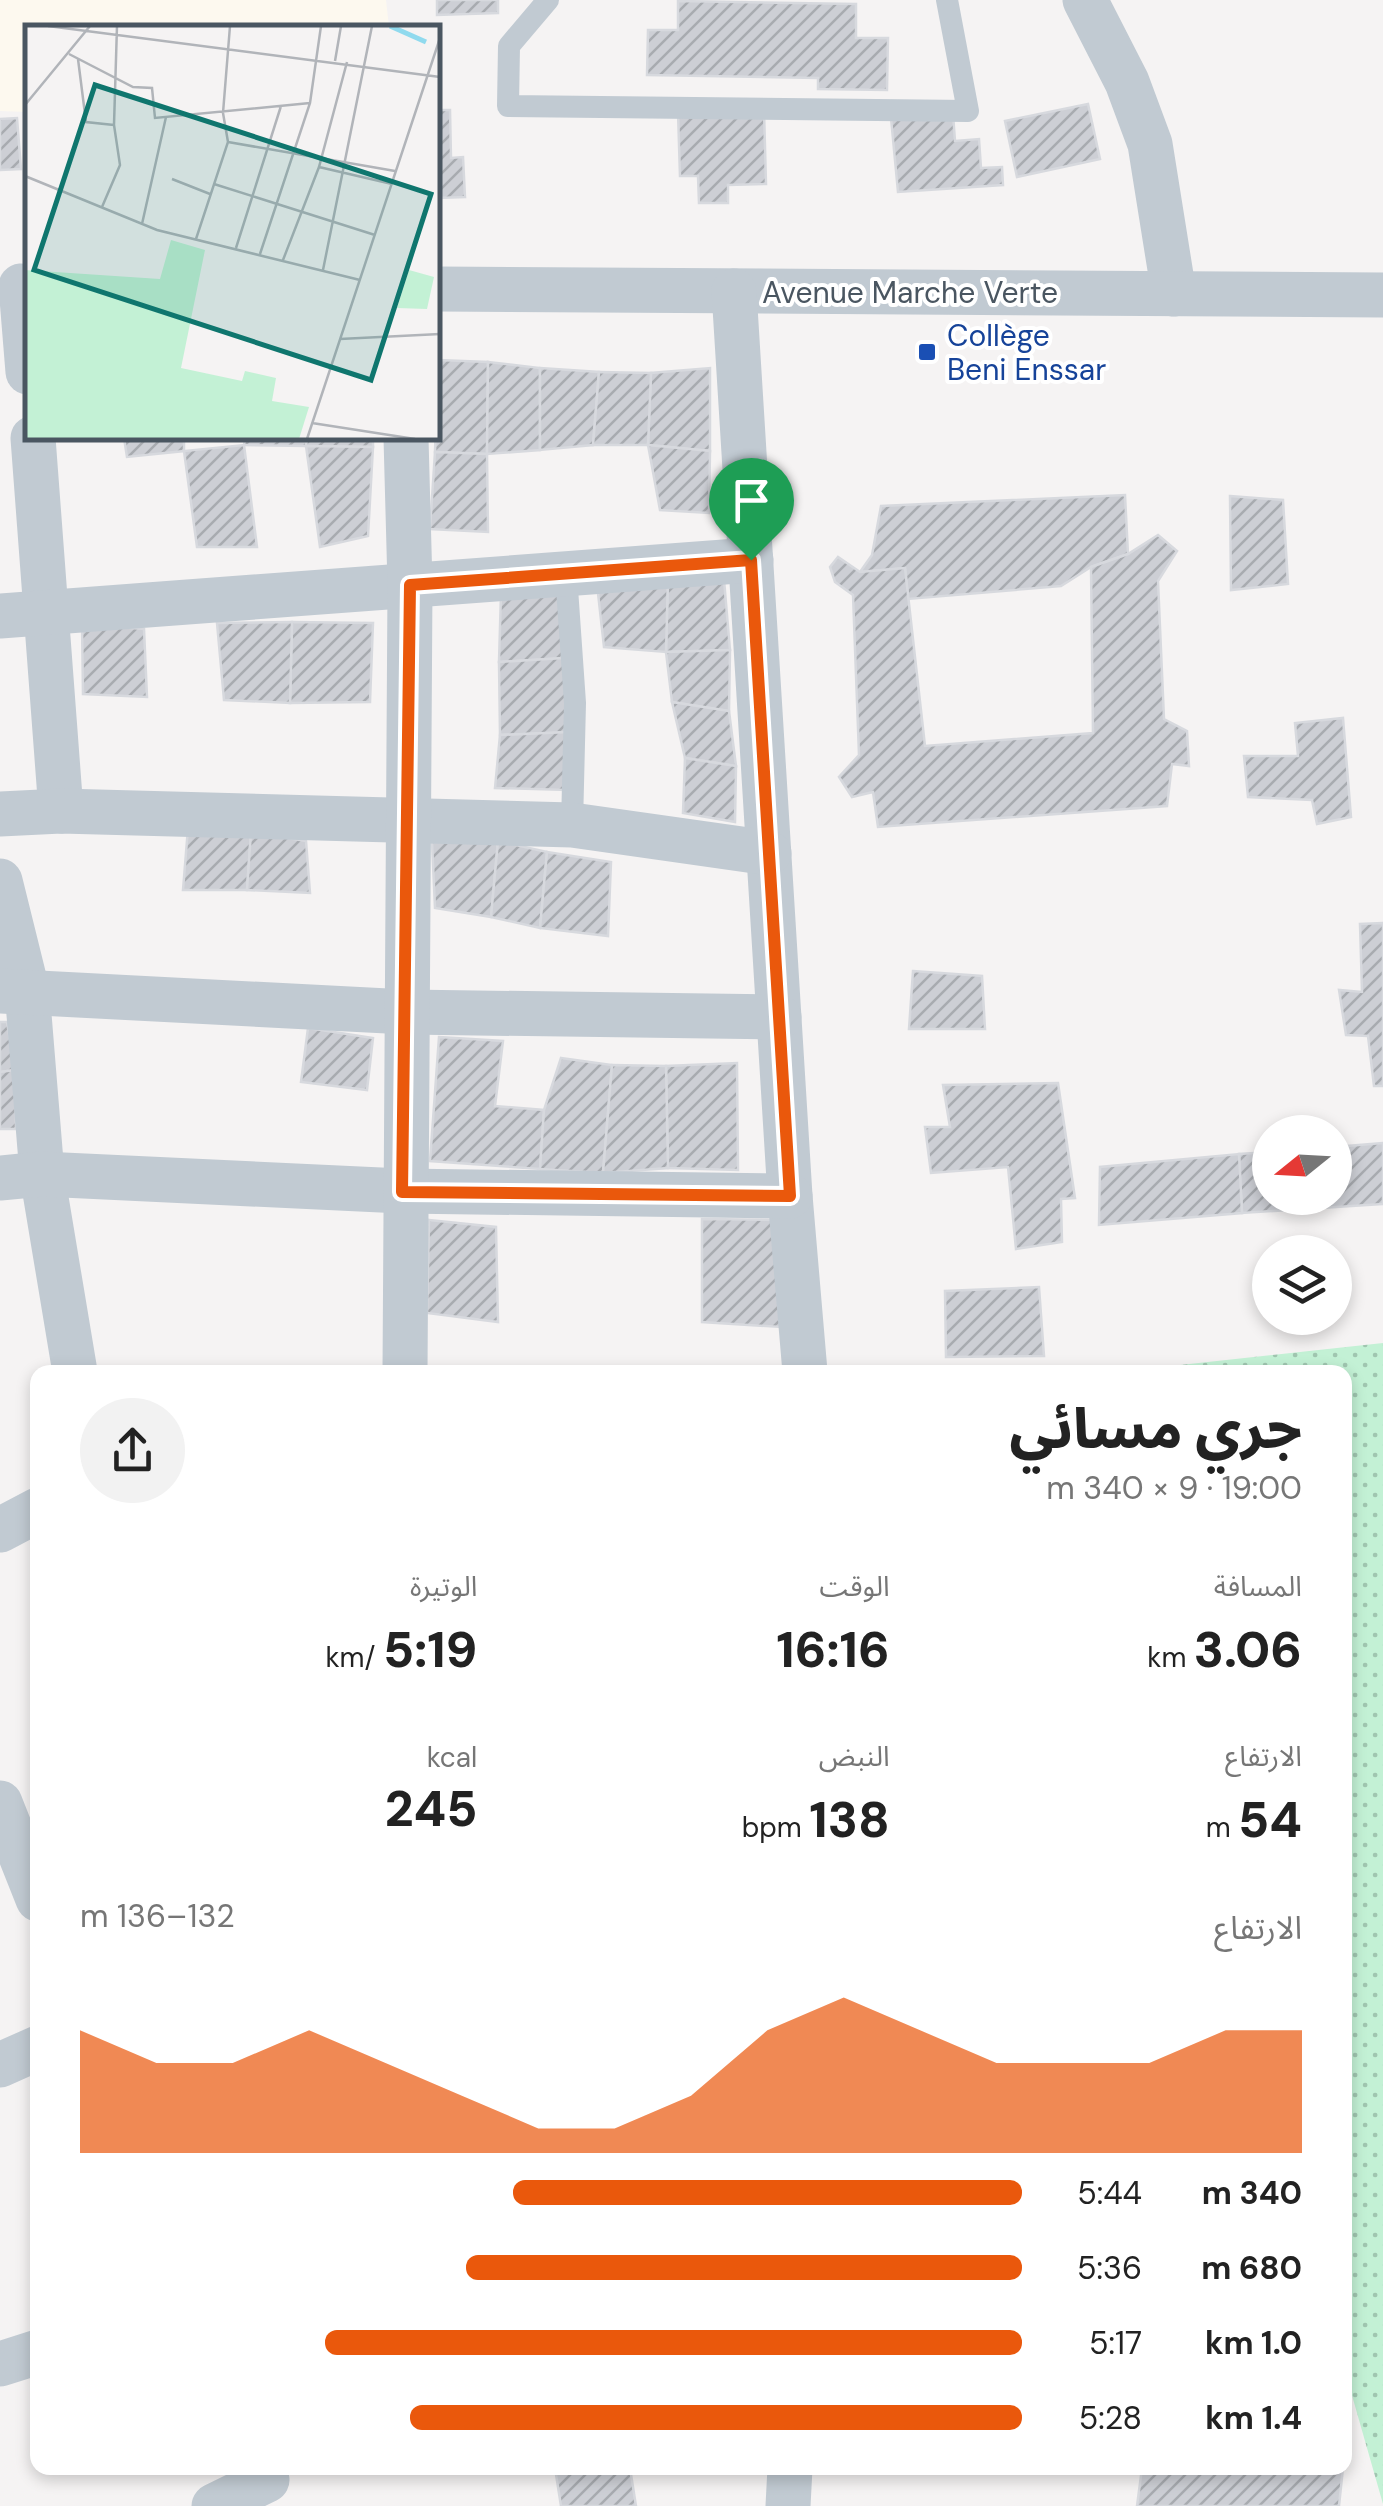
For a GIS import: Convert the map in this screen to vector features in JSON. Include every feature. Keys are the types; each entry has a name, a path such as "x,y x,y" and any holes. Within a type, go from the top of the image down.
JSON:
{"street":[{"path":"1085,0 1127,82 1150,144 1174,294"},
{"path":"16,287 25,351"},
{"name":"Avenue Marche Verte","path":"440,289 1383,295"},
{"path":"734,291 790,1196 804,1365"},
{"path":"33,440 61,811"},
{"path":"405,1365 402,1192 410,585 406,440"},
{"path":"0,616 751,560"},
{"path":"0,814 61,811 572,825 768,853"},
{"path":"0,881 14,991 21,1176 73,1365"},
{"path":"14,991 406,1012 779,1017"},
{"path":"21,1176 402,1192 790,1196"},
{"path":"0,1530 30,1514"},
{"path":"0,1803 30,1880"},
{"path":"0,2065 30,2052"},
{"path":"0,2364 30,2355"},
{"path":"214,2506 267,2480 266,2475"},
{"path":"788,2506 790,2475"}],"lane":[{"path":"548,0 509,46 508,106 968,112 947,0"},
{"path":"566,574 575,703 572,825"}],"shaded area":[{"path":"0,0 386,0 389,25 25,25 25,112 0,111"}],"green space":[{"path":"1383,1343 1383,2504 1352,2396 1352,1365 1180,1365"}],"building":[{"path":"437,0 498,0 498,13 437,15"},
{"path":"678,1 856,4 856,38 888,38 887,90 818,89 818,78 647,75 648,30 678,30"},
{"path":"1088,104 1100,159 1017,177 1005,121"},
{"path":"440,110 450,110 451,158 463,157 465,197 440,198"},
{"path":"764,110 766,184 728,185 728,203 699,203 698,176 680,176 678,112"},
{"path":"953,114 955,141 979,139 981,168 1002,167 1003,185 898,192 891,118"},
{"path":"17,118 21,169 0,170 0,119"},
{"path":"440,360 488,362 487,454 435,452 435,440 440,440"},
{"path":"488,362 540,368 540,450 487,454"},
{"path":"540,368 599,372 593,445 540,450"},
{"path":"710,368 710,451 648,445 651,373"},
{"path":"599,372 651,373 648,445 593,445"},
{"path":"124,440 184,440 184,451 127,457"},
{"path":"245,440 307,440 306,446 244,445"},
{"path":"307,440 373,440 373,447 306,446"},
{"path":"244,445 257,547 197,547 184,451"},
{"path":"648,445 710,451 709,513 660,510"},
{"path":"306,446 373,447 368,536 320,547"},
{"path":"435,452 487,454 488,532 430,529"},
{"path":"1125,495 1128,554 1091,567 1061,586 908,599 905,568 860,572 872,555 881,506"},
{"path":"1230,496 1283,500 1288,584 1231,590"},
{"path":"1158,535 1177,551 1158,581 1164,719 1187,731 1189,766 1172,764 1167,806 878,827 873,792 852,797 839,777 859,755 853,595 835,582 830,567 838,557 860,572 905,568 925,746 1093,733 1091,567 1128,554"},
{"path":"723,568 730,650 666,652 668,575"},
{"path":"668,575 666,652 604,647 597,584"},
{"path":"558,592 564,658 499,662 501,593"},
{"path":"292,622 373,623 370,702 290,703"},
{"path":"292,622 290,703 224,700 217,623"},
{"path":"82,624 144,629 147,697 83,694"},
{"path":"730,650 729,711 672,702 666,652"},
{"path":"564,658 569,732 500,735 499,662"},
{"path":"672,702 729,711 736,766 685,758"},
{"path":"1343,718 1351,817 1317,824 1312,800 1248,797 1244,756 1298,756 1295,723"},
{"path":"569,732 567,790 495,788 500,735"},
{"path":"685,758 736,766 735,822 683,813"},
{"path":"188,828 251,832 247,890 183,890"},
{"path":"251,832 306,841 310,893 247,890"},
{"path":"498,841 491,917 435,908 432,842"},
{"path":"498,841 547,852 540,928 491,917"},
{"path":"547,852 611,862 608,936 540,928"},
{"path":"1383,923 1383,1086 1374,1086 1368,1036 1346,1035 1339,990 1362,992 1360,924"},
{"path":"913,971 982,976 985,1029 909,1029"},
{"path":"0,1022 7,1022 15,1070 0,1072"},
{"path":"308,1028 373,1038 367,1090 301,1082"},
{"path":"439,1037 503,1041 495,1106 544,1110 540,1169 430,1161"},
{"path":"561,1058 612,1065 603,1173 540,1169 544,1110"},
{"path":"737,1063 738,1170 668,1168 666,1066"},
{"path":"612,1065 666,1066 668,1168 603,1173"},
{"path":"15,1070 16,1129 0,1129 0,1072"},
{"path":"1058,1083 1075,1198 1061,1199 1062,1242 1016,1249 1008,1167 931,1173 925,1127 950,1127 943,1085"},
{"path":"1383,1143 1383,1204 1352,1206 1352,1146"},
{"path":"1252,1153 1252,1212 1242,1213 1239,1154"},
{"path":"1239,1154 1242,1213 1099,1225 1100,1167"},
{"path":"702,1219 777,1220 781,1327 702,1322"},
{"path":"429,1220 496,1227 498,1322 427,1313"},
{"path":"1039,1287 1044,1356 946,1357 945,1291"},
{"path":"556,2475 631,2475 636,2506 561,2506"},
{"path":"1141,2475 1342,2475 1339,2506 1137,2506"}],"place":[{"name":"Collège Beni Enssar","path":"927,352"}],"route":[{"path":"751,560 790,1196 402,1192 410,585 751,560"}]}
